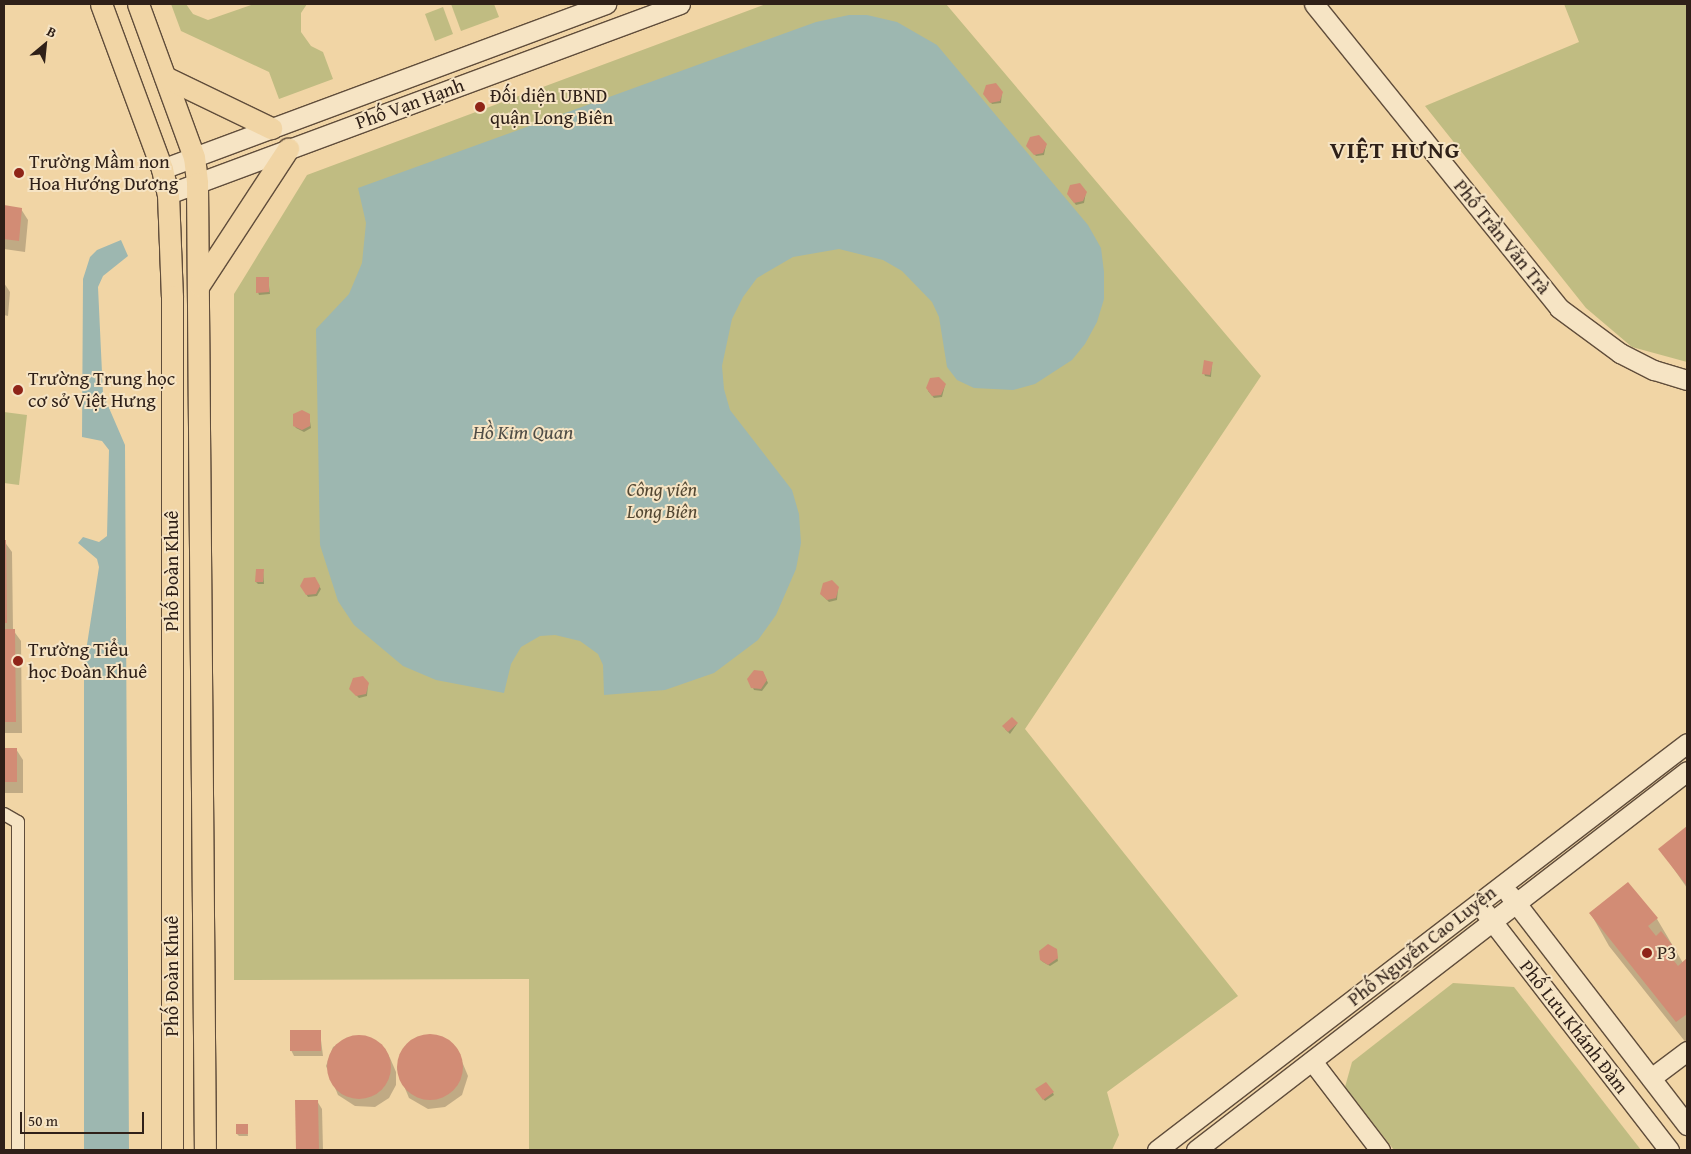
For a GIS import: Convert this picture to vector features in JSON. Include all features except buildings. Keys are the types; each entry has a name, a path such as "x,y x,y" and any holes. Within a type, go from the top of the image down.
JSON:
{"main road":[{"name":"Phố Đoàn Khuê","path":"100,4 162,169 168,194 172,296 172,1150"},
{"name":"Phố Đoàn Khuê","path":"138,4 194,157 197,183 205,1150"},
{"path":"165,77 271,128"},
{"path":"199,285 288,149"}],"street":[{"name":"Phố Vạn Hạnh","path":"162,169 606,4"},
{"name":"Phố Vạn Hạnh","path":"168,194 680,4"},
{"name":"Phố Trần Văn Trà","path":"1314,4 1559,308 1620,353 1654,370 1687,380"},
{"name":"Phố Nguyễn Cao Luyện","path":"1157,1150 1687,743"},
{"name":"Phố Nguyễn Cao Luyện","path":"1196,1150 1687,771"},
{"path":"4,814 18,822 18,1150"},
{"name":"Phố Lưu Khánh Đàm","path":"1502,885 1687,1125"},
{"name":"Phố Lưu Khánh Đàm","path":"1478,903 1669,1150"},
{"path":"1651,1078 1687,1051"},
{"path":"1312,1061 1380,1150"}],"green space":[{"path":"171,4 186,4 193,14 208,20 254,4 307,4 301,13 301,32 311,46 323,52 333,79 279,99 269,72 181,31"},
{"path":"451,4 494,4 499,17 461,31"},
{"name":"Công viên Long Biên","path":"766,4 946,4 1261,376 1025,729 1238,996 1107,1092 1119,1135 1112,1150 529,1150 529,979 234,980 234,294 307,175"},
{"path":"1564,4 1687,4 1687,362 1632,347 1586,308 1425,106 1579,42"},
{"path":"443,7 453,34 435,41 425,14"},
{"path":"4,412 27,415 19,485 4,483"},
{"path":"1453,983 1514,987 1641,1150 1394,1150 1345,1087 1352,1062"}],"water":[{"name":"Hồ Kim Quan","path":"849,15 867,15 897,22 937,45 1088,225 1101,248 1104,272 1104,299 1097,322 1085,344 1072,360 1035,384 1013,390 974,388 957,380 947,367 939,317 932,302 902,271 883,260 839,249 793,257 757,278 743,297 732,319 722,366 724,389 730,410 792,490 799,514 801,543 796,569 776,615 758,640 714,673 665,690 604,695 603,665 598,654 580,641 555,635 540,636 521,647 511,664 504,693 436,680 403,666 354,625 338,601 320,545 316,329 349,294 362,263 366,223 358,188 816,22"},
{"path":"121,240 128,256 103,276 98,287 103,394 125,445 129,1150 84,1150 84,664 99,567 97,559 78,543 83,537 99,542 107,536 109,450 102,441 82,437 83,279 90,257 97,250"}],"place":[{"name":"Đối diện UBND quận Long Biên","path":"480,107"},
{"name":"Trường Mầm non Hoa Hướng Dương","path":"19,173"},
{"name":"Trường Trung học cơ sở Việt Hưng","path":"18,390"},
{"name":"Trường Tiểu học Đoàn Khuê","path":"18,661"},
{"name":"P3","path":"1647,953"}],"district":[{"name":"VIỆT HƯNG","path":"1395,150"}]}
